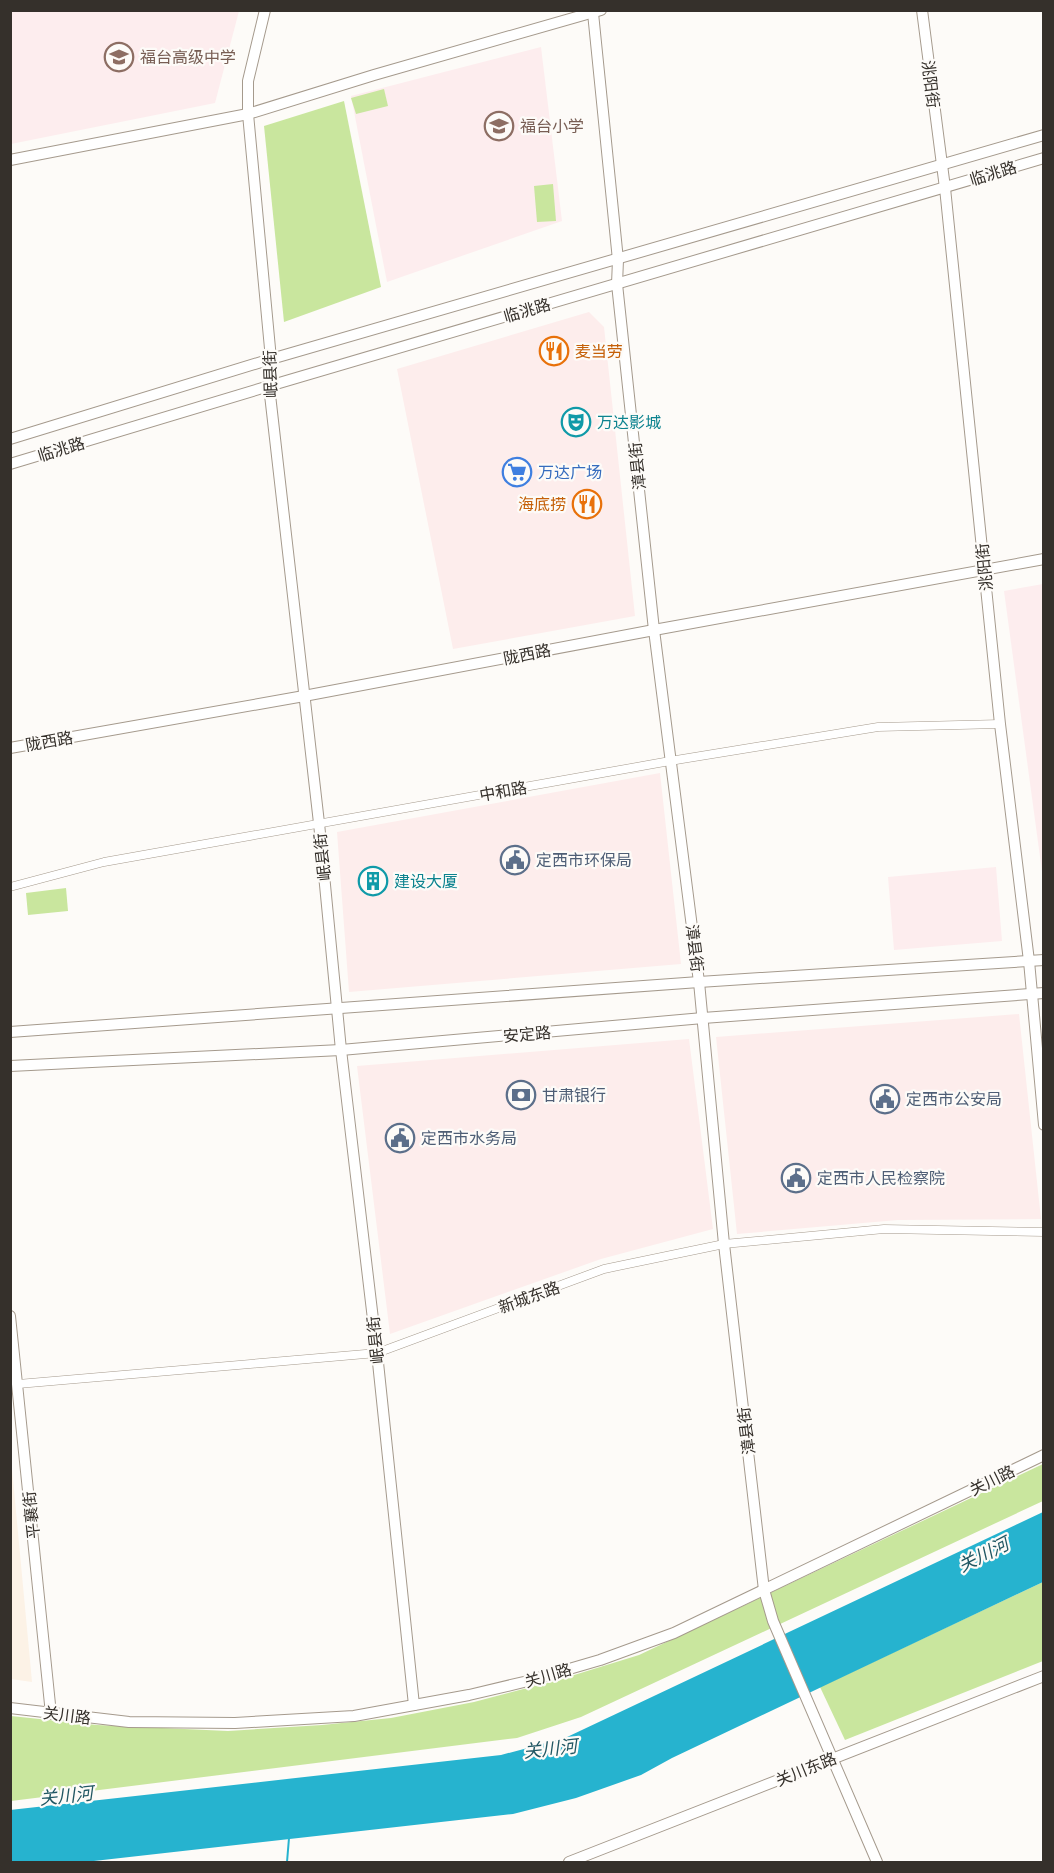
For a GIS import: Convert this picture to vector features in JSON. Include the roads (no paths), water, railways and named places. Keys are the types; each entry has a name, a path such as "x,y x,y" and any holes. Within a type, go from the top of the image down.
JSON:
{"street":[{"name":"岷县街","path":"265,10 248,81 248,114 271,359 269,386 319,823 341,1050 377,1353 414,1705"},
{"name":"洮阳街","path":"922,10 945,188 1000,724 1029,961 1044,1125"},
{"path":"10,160 248,114 374,75 597,12"},
{"name":"漳县街","path":"597,12 618,260 617,284 654,630 699,982 724,1244 764,1590 773,1621 877,1863"},
{"name":"临洮路","path":"10,440 271,359 1044,135"},
{"name":"临洮路","path":"10,464 1044,158"},
{"name":"陇西路","path":"10,748 1044,559"},
{"name":"中和路","path":"10,887 104,862 670,761 878,727 1000,724"},
{"path":"10,1032 699,982 1044,960"},
{"name":"安定路","path":"10,1066 341,1050 703,1018 1044,993"},
{"name":"新城东路","path":"18,1384 377,1353 604,1269 724,1244 884,1230 1044,1232"},
{"name":"平襄街","path":"10,1316 51,1714"},
{"name":"关川路","path":"10,1708 129,1722 236,1723 354,1716 528,1681 600,1660 674,1633 1044,1455"},
{"name":"关川东路","path":"569,1863 1044,1676"}],"water":[{"name":"关川河","path":"1043,1512 1043,1582 672,1758 641,1775 576,1798 513,1814 85,1862 11,1862 10,1810 501,1755 565,1738"}],"waterway":[{"path":"287,1862 289,1838"}],"place":[{"name":"福台高级中学","path":"119,57"},
{"name":"福台小学","path":"499,126"},
{"name":"麦当劳","path":"554,351"},
{"name":"万达影城","path":"576,422"},
{"name":"万达广场","path":"517,472"},
{"name":"海底捞","path":"587,504"},
{"name":"定西市环保局","path":"515,860"},
{"name":"建设大厦","path":"373,881"},
{"name":"甘肃银行","path":"521,1095"},
{"name":"定西市公安局","path":"885,1099"},
{"name":"定西市水务局","path":"400,1138"},
{"name":"定西市人民检察院","path":"796,1178"}]}
